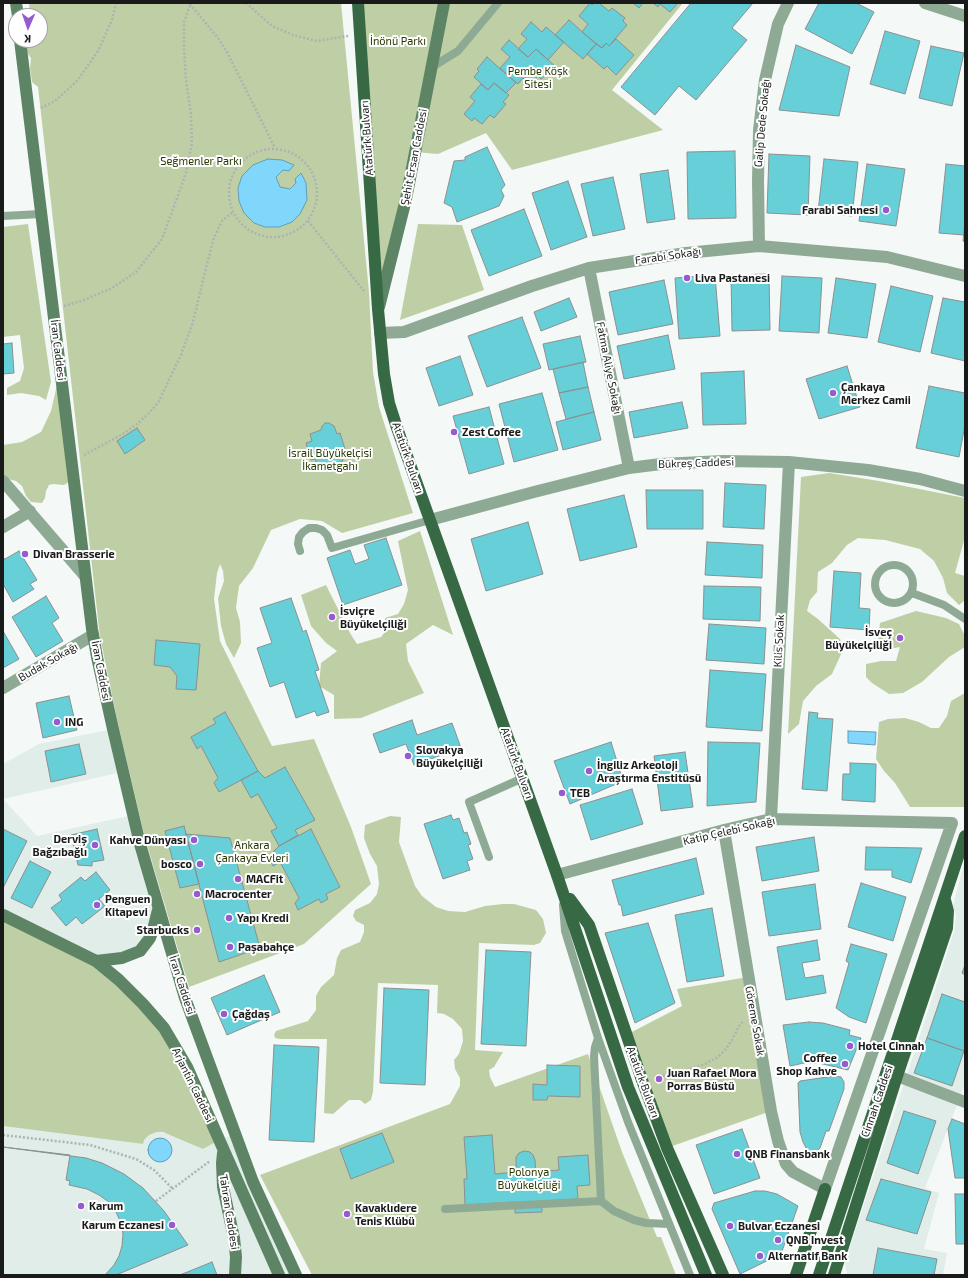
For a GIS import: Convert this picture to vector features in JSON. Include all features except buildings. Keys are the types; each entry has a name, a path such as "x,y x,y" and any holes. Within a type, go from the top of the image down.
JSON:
{"main road":[{"name":"Atatürk Bulvarı","path":"358,3 378,309 384,374 389,403 563,890 628,1087 706,1275"},
{"name":"Şehit Ersan Caddesi","path":"378,309 406,199 444,3"},
{"name":"İran Caddesi","path":"21,48 93,635 122,772 158,909 187,1005 253,1182 296,1275"},
{"name":"Cinnah Caddesi","path":"819,1275 965,836"},
{"name":"Atatürk Bulvarı","path":"563,890 589,925 667,1148 723,1275"},
{"path":"834,1275 946,928 948,911 945,899"},
{"path":"96,961 122,958 140,950 145,946 152,934 158,909"},
{"name":"Arjantin Caddesi","path":"3,915 96,961 119,980 143,1004 164,1028 187,1067 223,1151"},
{"path":"223,1151 279,1275"},
{"name":"Tahran Caddesi","path":"223,1151 223,1187 234,1238 236,1257 235,1275"},
{"path":"796,1275 825,1190"},
{"path":"837,1263 838,1275"}],"street":[{"name":"Galip Dede Sokağı","path":"759,246 759,130 765,80 778,24 788,3"},
{"path":"926,3 965,16"},
{"name":"Farabi Sokağı","path":"380,333 404,332 532,286 589,268 686,253 759,246 887,257 965,276"},
{"name":"Fatma Aliye Sokağı","path":"589,268 629,468"},
{"name":"Bükreş Caddesi","path":"430,520 629,468 661,464 723,461 788,462 868,470 920,479 965,491"},
{"name":"Kilis Sokak","path":"770,819 788,462"},
{"path":"3,481 85,576"},
{"path":"3,527 30,511"},
{"name":"Budak Sokağı","path":"3,688 93,635"},
{"name":"Katip Çelebi Sokağı","path":"557,875 770,819 952,823 825,1190"},
{"name":"Göreme Sokak","path":"724,830 771,1111 781,1153 786,1164 793,1172 825,1190"},
{"path":"897,1076 965,1102"}],"lane":[{"path":"432,67 458,51 498,3"},
{"path":"3,216 41,214"},
{"path":"300,550 298,544 299,537 309,528 322,530 327,535 332,548 430,520"},
{"path":"893,565 899,566 905,568 913,578 914,585 912,593 904,601 892,604 886,602 877,593 875,581 878,575 887,567 893,565"},
{"path":"912,593 944,605 965,619"},
{"path":"489,857 469,802 523,778"},
{"path":"563,890 565,931 598,1038 628,1122 690,1275"},
{"path":"598,1038 594,1056 601,1201"},
{"path":"445,1209 601,1201 614,1211 634,1220 646,1223 669,1224"}],"path":[{"path":"36,111 55,101 77,81 98,51 112,20 116,3"},
{"path":"191,3 227,52 275,148"},
{"path":"52,309 84,300 112,288 136,272 162,238 186,173 192,143 184,49 184,22 191,3"},
{"path":"246,3 272,26 293,36 317,40 360,34"},
{"path":"275,148 289,151 301,158 311,168 316,181 318,195 315,209 308,221 296,231 282,236 268,237 254,233 241,224 233,212 228,198 229,182 236,168 246,157 260,150 275,148"},
{"path":"71,462 132,427 148,415 158,402 181,355 193,322 206,264 214,238 222,221 233,212"},
{"path":"308,221 364,292"},
{"path":"642,1080 687,1070 705,1064 718,1057 729,1045 742,1022 755,1018"},
{"path":"3,1135 90,1145 136,1159 154,1170 173,1188"},
{"path":"156,1201 223,1151"}],"shaded area":[{"path":"113,729 122,772 3,799 3,764 39,744"},
{"path":"3,799 37,836 133,815 158,909 145,946 96,961 3,915"},
{"path":"965,860 965,1084 925,1188 939,1193 924,1249 947,1253 943,1275 847,1275 845,1262 954,932 956,916 953,905"},
{"path":"3,1126 142,1144 149,1135 157,1132 219,1140 235,1134 296,1275 3,1275"}],"green space":[{"name":"Seğmenler Parkı","path":"29,3 341,3 369,292 373,372 379,407 413,513 342,533 322,521 300,519 271,530 253,568 239,586 236,608 240,622 241,643 234,658 226,644 221,626 218,598 224,581 223,571 220,564 217,573 214,599 220,641 272,746 314,739 351,827 371,884 304,944 189,987 145,838 119,728 100,637 38,87 32,82 30,69 31,58 25,50 25,48 48,48 48,8 29,8"},
{"name":"Pembe Köşk Sitesi","path":"358,3 683,3 612,90 663,130 512,170 486,133 438,154 415,152 378,309"},
{"path":"28,224 51,382 46,400 39,396 21,393 7,395 7,388 20,381 24,368 20,335 3,337 3,227"},
{"path":"418,224 462,225 484,290 400,320"},
{"path":"60,372 69,482 64,485 49,485 42,503 31,502 26,496 22,486 16,481 3,479 3,445 22,442 41,432 51,411"},
{"path":"829,473 965,498 965,537 955,573 965,576 965,600 959,605 947,593 943,578 934,561 920,549 885,540 858,538 847,545 832,563 818,572 817,592 810,600 807,611 840,639 842,652 832,674 816,686 803,701 799,724 788,734 801,477"},
{"path":"420,531 453,635 433,625 406,644 408,661 424,693 361,718 334,719 334,695 319,686 321,663 337,651 326,643 311,626 301,595 326,585 357,644 381,637 387,629 385,618 398,614 404,604 408,590 398,541"},
{"path":"916,611 946,618 959,624 965,636 965,647 949,657 922,682 903,693 889,694 872,683 866,677 866,664 881,661 896,661 900,647 884,650 878,638 880,623"},
{"path":"965,693 965,807 910,807 895,783 876,759 879,722 888,719 905,718 919,722 931,728 939,728 947,716 951,701"},
{"name":"Polonya Büyükelçiliği","path":"390,816 401,817 399,842 415,886 422,896 436,907 448,911 465,912 485,906 514,904 536,910 543,919 546,933 540,943 534,945 479,943 475,1050 503,1052 494,1067 489,1070 490,1077 495,1087 588,1054 622,1152 657,1237 661,1237 676,1275 312,1275 260,1175 450,1104 460,1086 460,1078 455,1069 454,1060 459,1054 463,1041 462,1029 453,1019 444,1014 437,1013 438,985 378,983 373,1092 371,1100 365,1104 360,1100 349,1100 333,1114 324,1113 327,1039 280,1039 275,1038 274,1035 276,1031 308,1021 316,1010 316,996 321,987 334,975 337,958 341,950 360,942 364,932 364,925 356,921 353,916 355,910 370,903 377,894 379,884 377,866 370,854 364,838 365,825"},
{"path":"3,915 96,961 164,1028 219,1140 203,1149 163,1132 157,1132 149,1135 144,1140 143,1144 3,1126"},
{"path":"748,977 771,1111 667,1148 626,1035 682,1006 677,989"}],"water":[{"path":"268,159 282,160 294,165 289,171 283,170 276,177 280,187 290,189 296,183 295,179 301,173 306,183 307,200 300,214 292,222 279,227 265,227 254,223 244,213 239,201 238,188 242,176 253,165"},
{"path":"848,731 876,732 875,745 848,743"},
{"path":"160,1138 165,1139 171,1145 171,1155 165,1161 160,1162 155,1161 149,1155 148,1150 149,1145 155,1139"}],"place":[{"name":"Farabi Sahnesi","path":"886,210"},
{"name":"Liva Pastanesi","path":"687,278"},
{"name":"Çankaya Merkez Camii","path":"833,393"},
{"name":"Zest Coffee","path":"454,432"},
{"name":"Divan Brasserie","path":"25,554"},
{"name":"İsviçre Büyükelçiliği","path":"332,617"},
{"name":"İsveç Büyükelçiliği","path":"900,638"},
{"name":"ING","path":"57,722"},
{"name":"Slovakya Büyükelçiliği","path":"408,756"},
{"name":"İngiliz Arkeoloji Araştırma Enstitüsü","path":"589,771"},
{"name":"TEB","path":"562,793"},
{"name":"Kahve Dünyası","path":"194,840"},
{"name":"Derviş Bağzıbağlı","path":"95,845"},
{"name":"bosco","path":"200,864"},
{"name":"MACFit","path":"238,879"},
{"name":"Macrocenter","path":"197,894"},
{"name":"Penguen Kitapevi","path":"97,905"},
{"name":"Yapı Kredi","path":"229,918"},
{"name":"Starbucks","path":"197,930"},
{"name":"Paşabahçe","path":"230,947"},
{"name":"Çağdaş","path":"224,1014"},
{"name":"Hotel Cinnah","path":"850,1046"},
{"name":"Coffee Shop Kahve","path":"845,1064"},
{"name":"Juan Rafael Mora Porras Büstü","path":"659,1079"},
{"name":"QNB Finansbank","path":"737,1154"},
{"name":"Karum","path":"81,1206"},
{"name":"Kavaklıdere Tenis Klübü","path":"347,1214"},
{"name":"Karum Eczanesi","path":"172,1225"},
{"name":"Bulvar Eczanesi","path":"730,1226"},
{"name":"QNB Invest","path":"778,1240"},
{"name":"Alternatif Bank","path":"760,1256"}],"park label":[{"name":"İnönü Parkı","path":"398,41"},
{"name":"İsrail Büyükelçisi İkametgahı","path":"330,459"},
{"name":"Ankara Çankaya Evleri","path":"252,851"}]}
